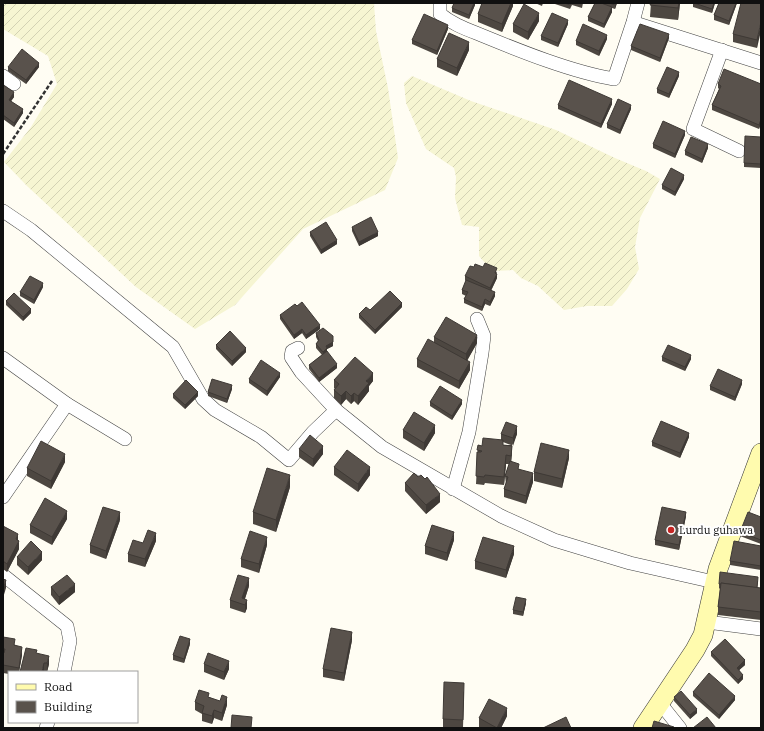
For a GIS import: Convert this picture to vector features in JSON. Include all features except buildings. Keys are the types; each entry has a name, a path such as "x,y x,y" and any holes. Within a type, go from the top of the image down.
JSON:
{"street":[{"path":"440,3 440,14 449,22 500,43 558,63 614,79 638,3"},
{"path":"633,22 761,63"},
{"path":"722,50 693,129 739,151"},
{"path":"3,211 43,240 173,347 203,399 215,410 261,437 289,460 313,432 336,410"},
{"path":"453,489 470,432 482,353 484,336 477,319"},
{"path":"298,348 292,351 291,357 302,372 336,410 382,447 453,489 501,516 554,540 630,564 714,582"},
{"path":"3,358 67,404 125,439"},
{"path":"3,498 67,404"},
{"path":"643,728 695,650 707,622 714,582 761,453"},
{"path":"3,575 67,626 70,642 64,671"},
{"path":"707,622 761,629"},
{"path":"660,703 680,728"}],"path":[{"path":"3,154 52,81"}],"green space":[{"path":"3,3 374,3 376,31 388,88 398,158 385,190 303,229 235,305 195,329 136,287 27,186 4,162 31,127 57,84 48,56 3,29"},
{"path":"412,76 471,101 556,130 646,171 660,179 640,218 635,247 639,269 627,289 612,306 587,306 564,310 538,286 521,278 513,270 492,271 479,256 479,227 462,225 455,198 456,177 454,168 426,149 406,103 404,83"}],"place":[{"name":"Lurdu guhawa","path":"671,530"}]}
